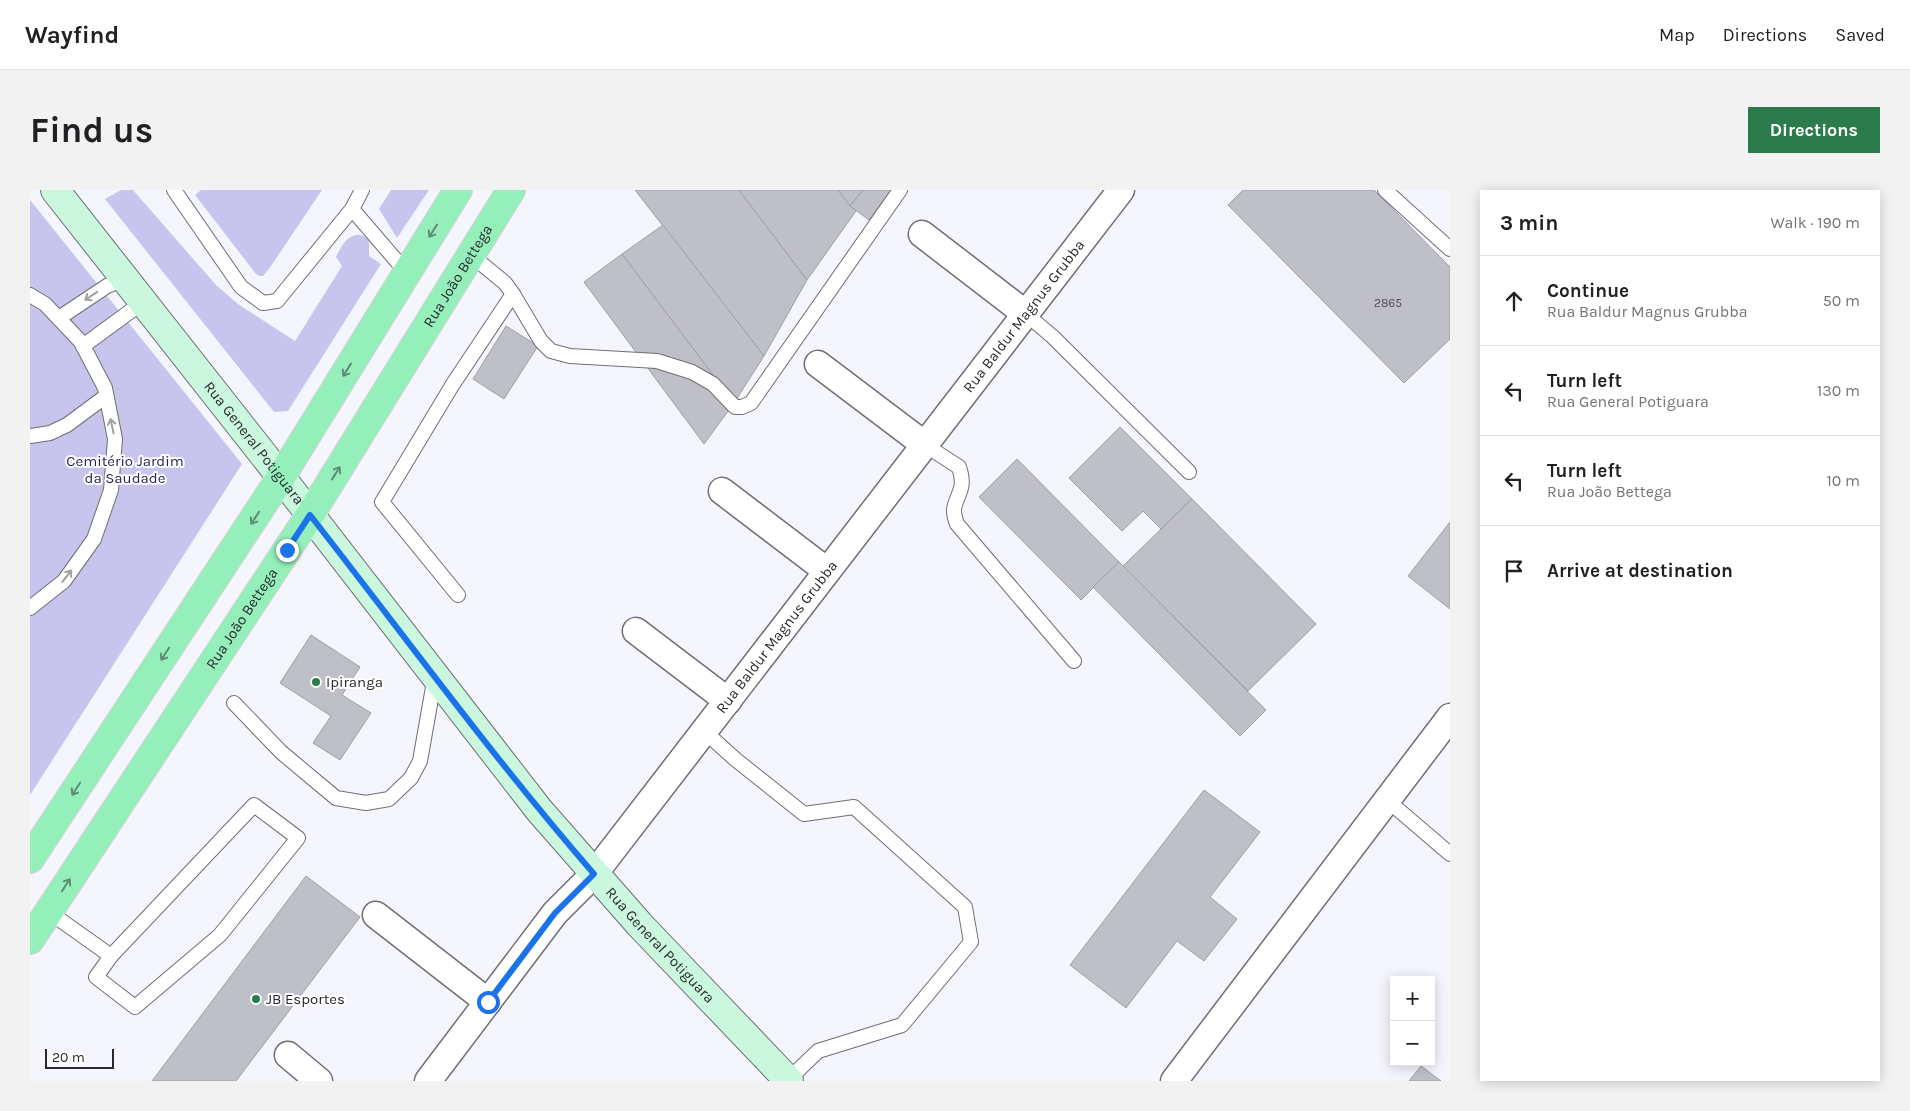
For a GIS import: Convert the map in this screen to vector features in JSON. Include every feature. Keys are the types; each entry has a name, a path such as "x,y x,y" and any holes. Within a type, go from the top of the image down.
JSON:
{"main road":[{"path":"30,859 281,477 458,190"},
{"name":"Rua João Bettega","path":"30,940 310,515 511,190"},
{"name":"Rua General Potiguara","path":"64,193 125,279 540,810 594,874 676,963 789,1080"}],"street":[{"name":"Rua Baldur Magnus Grubba","path":"428,1081 555,913 594,874 1122,190"},
{"path":"922,234 1026,314"},
{"path":"818,364 925,445"},
{"path":"722,491 828,571"},
{"path":"636,631 728,701"},
{"path":"1174,1081 1450,717"},
{"path":"376,915 488,1002"},
{"path":"288,1055 319,1081"}],"lane":[{"path":"174,190 241,287 263,303 277,301 352,209 362,190"},
{"path":"471,255 505,283 540,341 551,351 570,356 656,361 692,372 713,384 735,407 742,407 751,403 900,190"},
{"path":"1385,190 1450,249"},
{"path":"352,209 407,272"},
{"path":"59,318 107,286 125,279"},
{"path":"458,595 382,502 453,384 513,294"},
{"path":"30,295 45,304 83,346 105,388 115,439 111,490 94,539 64,581 30,608"},
{"path":"83,346 144,302"},
{"path":"1026,314 1052,337 1189,472"},
{"path":"30,436 50,433 67,425 106,396"},
{"path":"925,445 960,466 961,487 954,504 953,514 957,524 1074,661"},
{"path":"234,703 281,752 336,798 366,803 389,799 411,778 420,761 435,676"},
{"path":"704,731 735,759 804,814 854,807 965,907 971,942 902,1025 818,1051 789,1080"},
{"path":"1387,800 1450,854"},
{"path":"254,804 298,838 220,935 135,1007 96,978 111,956 254,804"},
{"path":"49,912 111,956"}],"green space":[{"path":"121,190 133,190 216,285 238,304 295,341 342,266 336,257 342,246 349,238 358,235 364,236 369,240 369,256 381,264 288,411 274,412 105,199"},
{"path":"201,190 322,190 269,269 263,276 260,276 256,274 195,195"},
{"path":"391,190 429,190 397,238 379,209"},
{"name":"Cemitério Jardim da Saudade","path":"30,200 242,464 30,795"}],"building":[{"path":"635,190 739,190 807,280 764,356"},
{"path":"739,190 838,190 856,211 807,280"},
{"path":"838,190 863,190 850,206"},
{"path":"863,190 891,190 869,220 850,206"},
{"path":"1243,190 1374,190 1450,267 1450,339 1404,383 1228,205"},
{"path":"663,225 764,356 734,403 622,254"},
{"path":"622,254 734,403 704,444 584,282"},
{"path":"506,326 538,346 504,399 473,379"},
{"path":"1120,427 1192,499 1161,529 1143,511 1122,531 1069,478"},
{"path":"1017,459 1119,562 1081,600 979,497"},
{"path":"1192,499 1316,624 1248,691 1123,566"},
{"path":"1450,522 1450,609 1408,576"},
{"path":"1119,562 1266,710 1240,736 1093,587"},
{"path":"311,635 360,667 342,695 371,713 340,760 313,743 331,716 280,683"},
{"path":"1204,790 1260,832 1210,897 1237,919 1204,961 1177,941 1126,1008 1070,965"},
{"name":"JB Esportes","path":"306,876 360,917 236,1081 152,1081"},
{"path":"1421,1066 1441,1081 1409,1081"}],"place":[{"name":"Ipiranga","path":"316,682"},
{"name":"JB Esportes","path":"256,999"}],"route":[{"path":"287,550 310,515 493,751 594,874 555,913 488,1002"}]}
